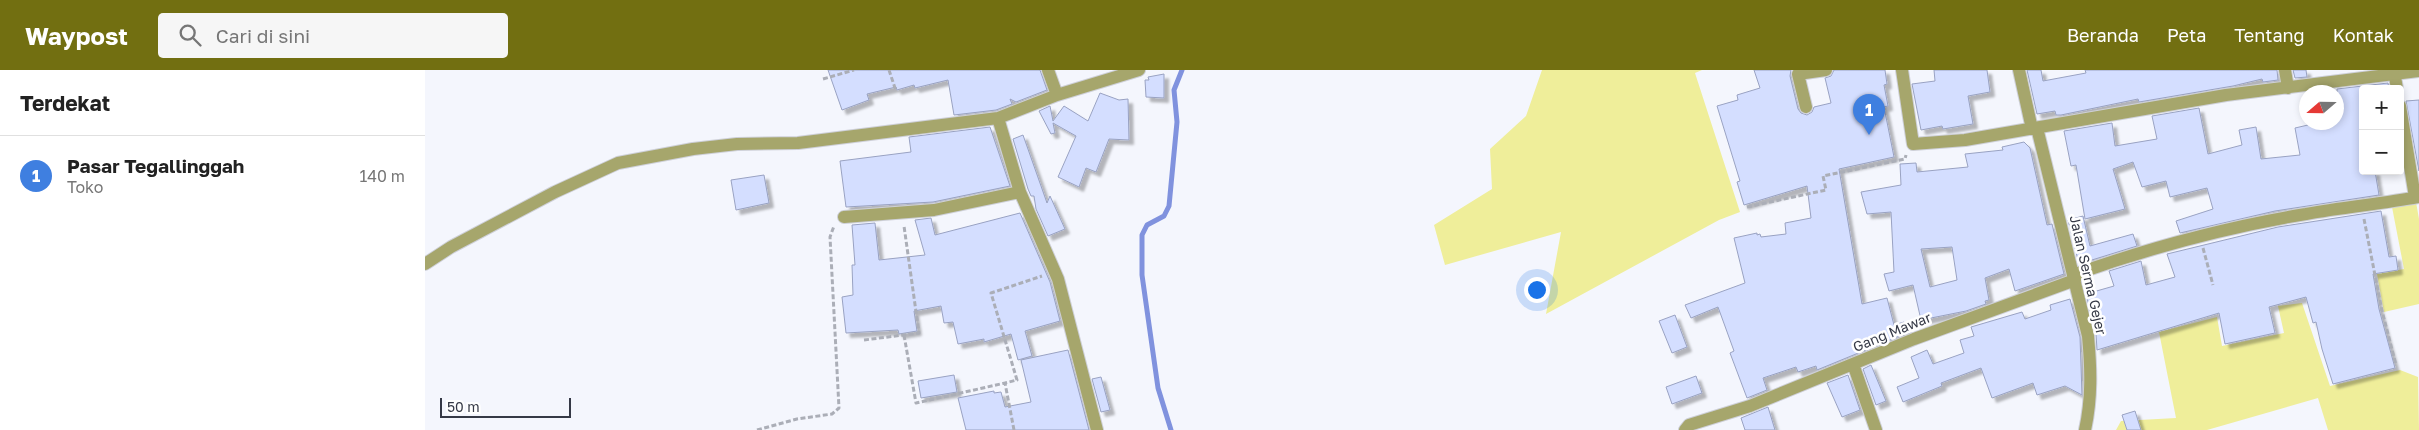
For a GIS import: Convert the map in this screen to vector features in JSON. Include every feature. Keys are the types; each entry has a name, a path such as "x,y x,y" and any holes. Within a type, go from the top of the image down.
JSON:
{"street":[{"path":"1049,70 1057,95"},
{"path":"425,264 459,243 555,192 618,163 693,149 737,144 799,143 998,118 1057,95 1139,70"},
{"path":"1806,107 1798,74 1826,70"},
{"path":"1902,70 1913,144 1965,140 2226,95 2395,72 2419,71"},
{"name":"Jalan Serma Gejer","path":"2019,70 2088,336 2091,370 2090,406 2085,430"},
{"path":"2285,70 2288,88"},
{"path":"2395,72 2397,85"},
{"path":"998,118 1019,192 1055,271 1097,430"},
{"path":"2404,127 2417,197"},
{"path":"844,217 934,210 1019,192"},
{"name":"Gang Mawar","path":"1685,430 1689,425 1721,416 2140,251 2289,217 2417,197"},
{"path":"1853,364 1876,430"}],"path":[{"path":"823,79 854,70"},
{"path":"889,70 896,91"},
{"path":"1747,207 1825,190 1823,176 1905,159 1907,150 1913,144"},
{"path":"2361,205 2382,311 2396,365"},
{"path":"864,340 919,333 902,213"},
{"path":"757,430 797,419 832,414 839,408 830,237 835,223 838,219 844,217"},
{"path":"2200,236 2213,285"},
{"path":"903,335 916,403 1017,380 991,293 1055,271"},
{"path":"1005,383 1014,430"}],"shaded area":[{"path":"1542,70 1702,70 1695,73 1740,212 1719,220 1546,314 1561,232 1445,265 1434,225 1492,189 1490,149 1526,116"},
{"path":"2416,202 2419,219 2419,304 2384,312 2377,274 2404,269 2392,207"},
{"path":"2302,303 2330,386 2400,370 2418,377 2419,430 2328,430 2318,398 2207,430 2116,430 2121,421 2176,418 2159,332 2217,317 2222,346 2284,333 2278,306"}],"building":[{"path":"828,70 1040,70 1047,90 1016,102 1010,99 1012,104 996,110 954,115 948,80 915,88 914,85 897,90 896,87 867,94 869,100 842,110"},
{"path":"1754,70 1791,70 1790,76 1798,109 1801,113 1807,115 1812,112 1814,107 1831,103 1825,78 1831,76 1834,70 1885,70 1887,84 1884,85 1888,106 1884,107 1894,157 1839,169 1862,304 1887,298 1894,325 1904,322 1907,333 1817,370 1816,366 1798,372 1796,367 1763,378 1767,390 1747,398 1730,353 1734,351 1718,307 1691,318 1685,305 1745,283 1734,238 1757,233 1761,237 1786,234 1785,223 1811,218 1807,186 1744,205 1737,182 1740,181 1717,106 1738,100 1737,95 1760,88"},
{"path":"1934,70 1987,70 1990,92 1968,96 1973,124 1943,129 1942,126 1921,130 1912,84 1935,81"},
{"path":"2027,70 2041,70 2043,81 2086,73 2085,70 2277,70 2278,80 2263,82 2262,79 2233,86 2139,102 2138,99 2056,115 2055,111 2037,114"},
{"path":"2293,70 2306,70 2307,77 2295,78"},
{"path":"1164,74 1164,98 1146,97 1145,80 1149,80 1148,77"},
{"path":"2388,83 2388,85 2371,85"},
{"path":"2359,86 2359,175 2376,175 2379,195 2275,211 2180,233 2176,221 2213,209 2207,188 2170,197 2166,181 2142,187 2133,162 2113,169 2125,209 2085,219 2076,165 2071,166 2064,131 2112,123 2115,146 2157,139 2152,116 2199,108 2208,154 2242,145 2239,130 2256,127 2261,159 2300,155 2295,128 2299,127 2299,130 2344,130 2344,88"},
{"path":"1100,93 1119,100 1128,99 1129,140 1109,139 1096,172 1086,168 1079,187 1058,177 1076,136 1053,123 1055,133 1051,134 1039,111 1050,106 1053,121 1064,106 1088,121"},
{"path":"2419,100 2419,171 2406,101"},
{"path":"990,127 1010,186 933,202 846,207 840,161 911,152 909,137"},
{"path":"1023,135 1047,203 1050,196 1065,229 1048,236 1036,209 1034,196 1031,196 1028,189 1013,139"},
{"path":"2024,142 2030,148 2047,225 2052,224 2064,274 2015,291 2009,269 1985,278 1989,300 1985,301 1986,304 1966,311 1921,320 1913,285 1889,291 1884,274 1894,272 1891,212 1867,214 1861,192 1901,185 1900,164 1916,163 1917,172 1968,167 1965,154 2003,150 2002,147","holes":["1952,247 1957,280 1930,287 1921,249"]},
{"path":"764,175 769,203 736,210 731,180"},
{"path":"2381,211 2389,257 2396,256 2398,270 2373,274 2379,309 2395,368 2333,384 2316,322 2313,323 2306,297 2269,307 2275,333 2225,344 2219,313 2097,350 2096,334 2086,294 2114,286 2109,271 2141,261 2146,285 2175,277 2167,254 2278,227"},
{"path":"1020,213 1050,282 1060,321 1025,331 1032,356 1018,360 1011,334 984,342 984,339 958,344 953,322 944,323 941,306 914,311 917,331 899,334 898,330 846,333 842,297 853,295 852,265 855,265 852,225 875,223 879,260 925,255 915,220 931,218 935,235"},
{"path":"2083,216 2090,246 2133,234 2137,246 2079,264 2068,220"},
{"path":"2070,299 2080,337 2082,395 2065,386 2037,395 2033,383 1992,398 1981,368 1941,383 1942,386 1903,402 1897,387 1919,378 1911,357 1927,350 1933,364 1964,353 1960,340 1974,336 1971,327 2022,312 2025,319 2051,310 2050,305"},
{"path":"1675,315 1687,347 1672,353 1659,321"},
{"path":"1068,350 1089,430 966,430 958,398 994,391 994,393 1001,392 1005,407 1031,402 1021,360"},
{"path":"1871,365 1886,401 1876,405 1863,369"},
{"path":"954,375 957,392 921,398 918,381"},
{"path":"1848,375 1860,410 1842,417 1827,383"},
{"path":"1696,376 1702,393 1672,404 1666,387"},
{"path":"1101,377 1110,410 1101,412 1092,379"},
{"path":"1768,407 1775,430 1745,430 1741,418"},
{"path":"2135,411 2141,430 2127,430 2122,415"}],"waterway":[{"path":"1171,430 1158,388 1142,275 1142,235 1147,225 1164,216 1169,206 1177,122 1174,90 1182,70"}],"place":[{"name":"Pasar Tegallinggah","path":"1869,135"}]}
